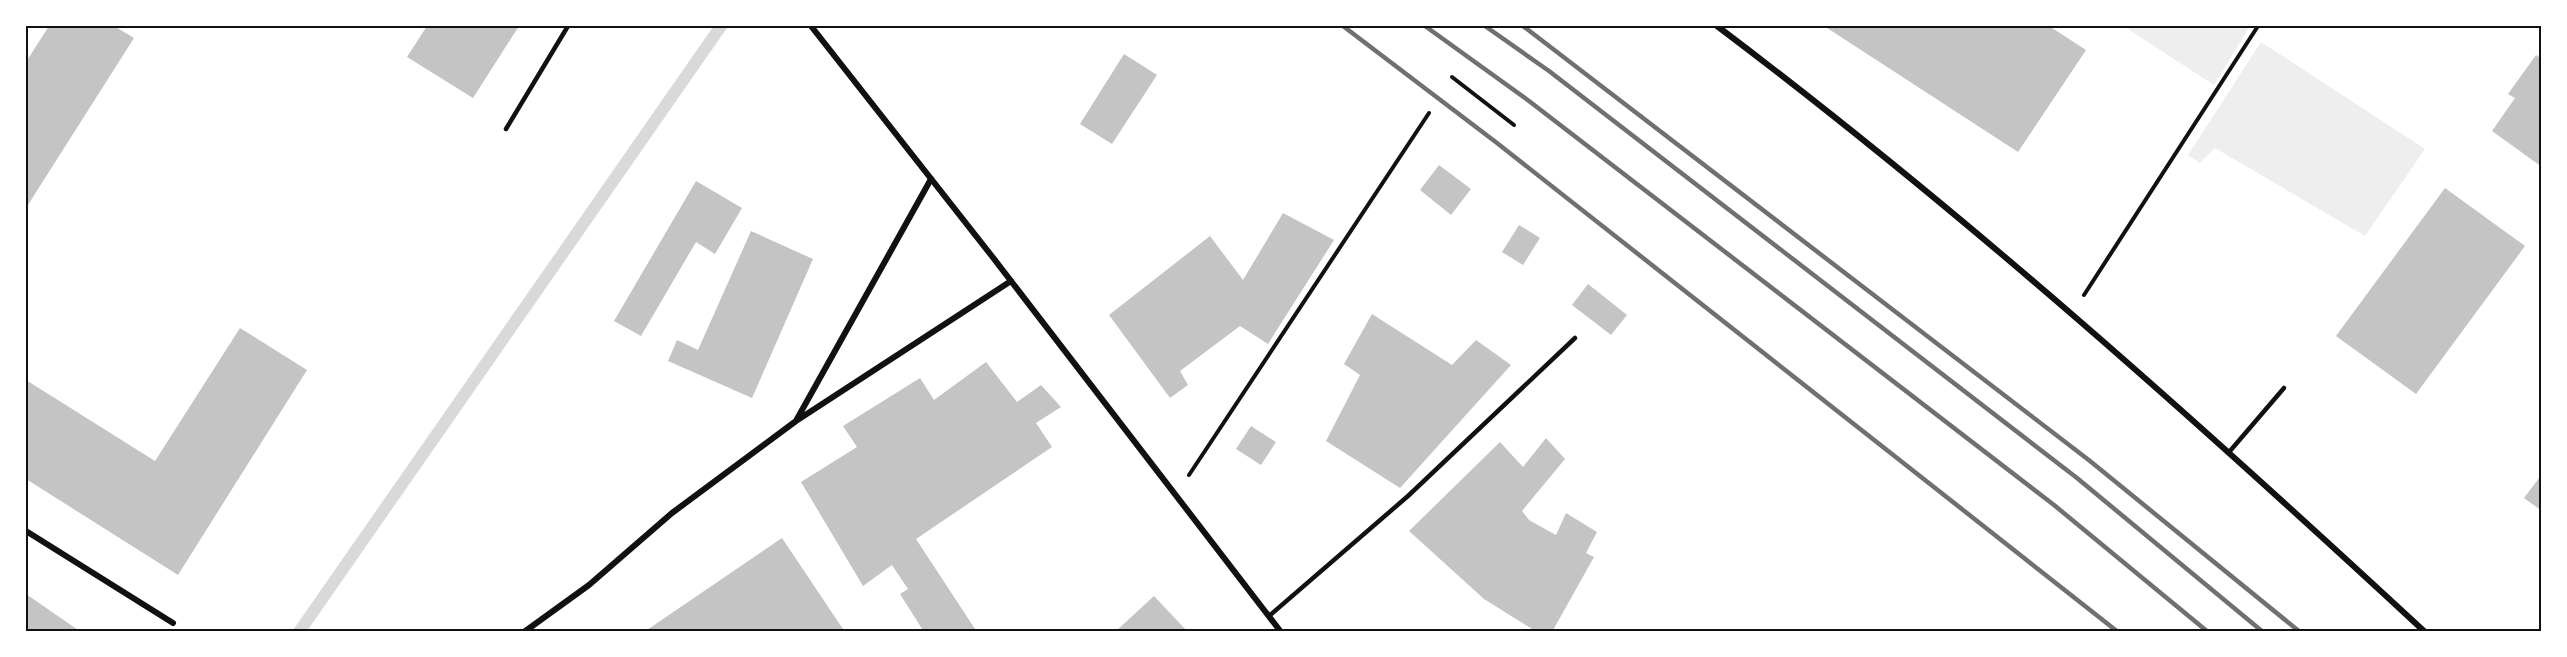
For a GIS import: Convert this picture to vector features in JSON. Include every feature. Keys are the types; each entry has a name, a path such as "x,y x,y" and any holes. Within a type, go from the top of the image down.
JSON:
{"street":[{"path":"811,26 1281,632"},
{"path":"1717,26 1817,101 2072,313 2230,452 2425,632"},
{"path":"796,421 931,178"},
{"path":"524,632 589,585 672,513 796,421 1011,281"},
{"path":"26,531 172,623"}],"lane":[{"path":"506,129 568,26"},
{"path":"1269,616 1408,496 1575,338"},
{"path":"2230,452 2284,388"}],"path":[{"path":"2072,313 2258,26"},
{"path":"1452,76 1514,125"},
{"path":"1175,496 1429,113"}],"shaded area":[{"path":"2123,26 2250,26 2214,85"},
{"path":"2261,42 2425,149 2365,236 2215,148 2200,163 2188,155"}],"building":[{"path":"49,26 114,26 134,38 26,208 26,62"},
{"path":"427,26 519,26 473,98 407,57"},
{"path":"1824,26 2049,26 2086,50 2018,152"},
{"path":"1124,54 1157,75 1112,144 1080,124"},
{"path":"2536,55 2542,59 2542,167 2492,131 2515,98 2508,94"},
{"path":"1439,165 1471,189 1451,215 1420,190"},
{"path":"696,181 742,208 715,254 696,242 641,336 614,321"},
{"path":"2445,188 2525,246 2416,394 2336,336"},
{"path":"1283,213 1334,240 1268,344 1240,326 1180,371 1188,385 1170,398 1109,315 1210,236 1243,280"},
{"path":"1519,225 1540,238 1523,265 1502,252"},
{"path":"751,231 813,259 752,398 668,361 677,340 698,350"},
{"path":"1588,284 1627,315 1611,335 1572,305"},
{"path":"1372,314 1452,365 1476,340 1511,365 1400,488 1326,441 1360,375 1344,364"},
{"path":"240,328 307,370 178,575 26,479 26,380 155,461"},
{"path":"986,362 1017,402 1041,385 1061,407 1036,423 1052,447 916,539 977,632 924,632 900,594 908,589 892,565 863,586 801,482 857,447 843,426 920,378 934,400"},
{"path":"1251,426 1276,442 1261,465 1236,449"},
{"path":"1546,438 1565,459 1522,511 1529,520 1556,535 1566,513 1597,532 1586,553 1594,557 1552,632 1537,632 1484,599 1409,531 1500,442 1523,467"},
{"path":"2542,474 2542,511 2524,498"},
{"path":"782,538 845,632 644,632"},
{"path":"26,594 81,632 26,632"},
{"path":"1154,596 1188,632 1115,632"}],"waterway":[{"path":"299,632 721,26"}],"railway":[{"path":"1343,26 1497,143 2118,632"},
{"path":"1425,26 1529,101 2054,505 2208,632"},
{"path":"1485,26 1549,71 2077,478 2263,632"},
{"path":"1523,26 2090,461 2300,632"}]}
